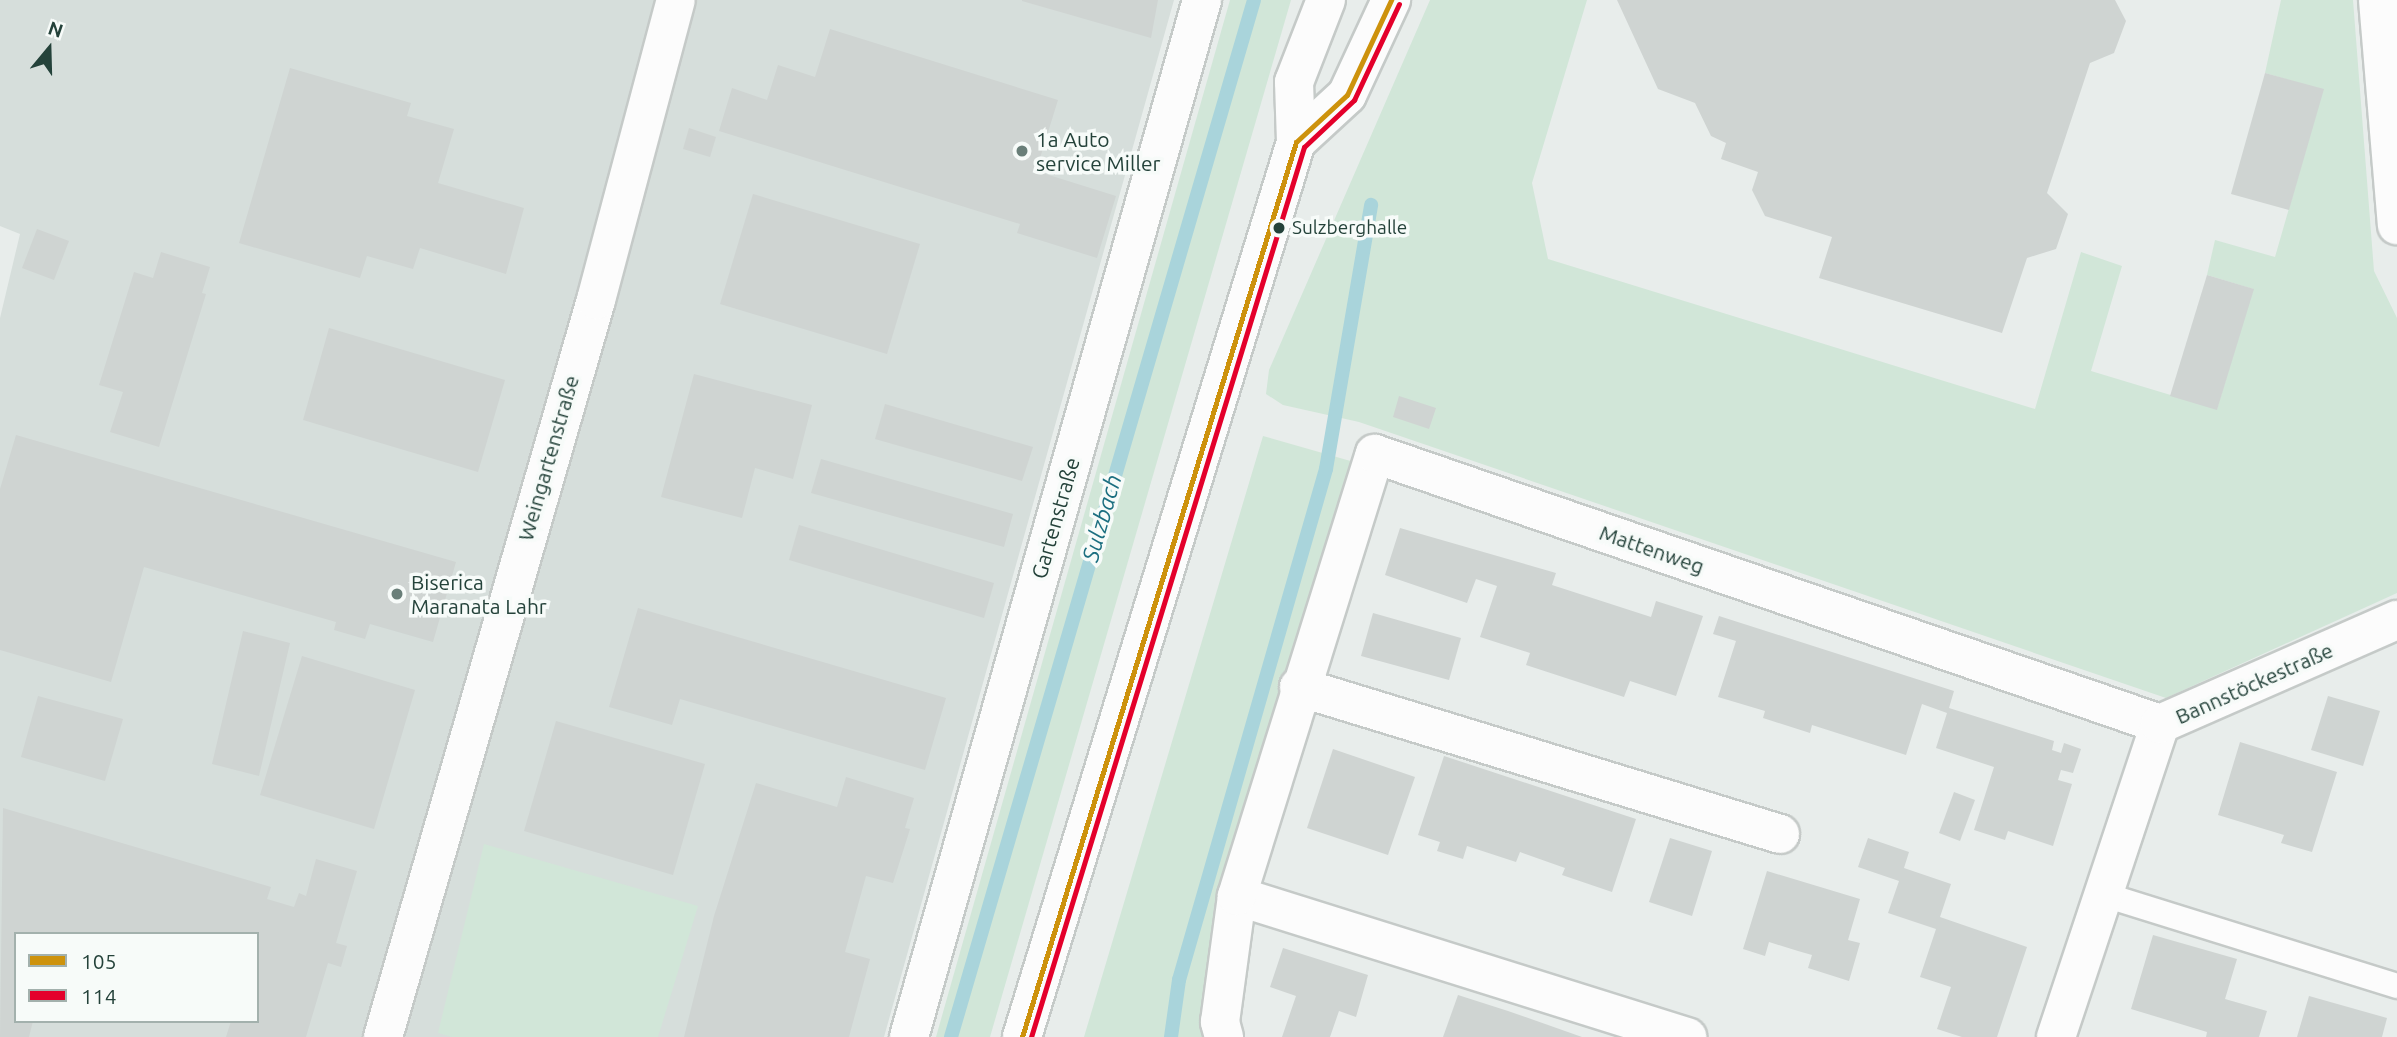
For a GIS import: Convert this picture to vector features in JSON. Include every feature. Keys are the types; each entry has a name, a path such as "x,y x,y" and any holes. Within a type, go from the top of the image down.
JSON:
{"street":[{"name":"Weingartenstraße","path":"383,1037 596,300 676,0"},
{"name":"Gartenstraße","path":"909,1037 1202,0"},
{"path":"1022,1037 1296,142 1294,82 1326,0"},
{"path":"1296,142 1347,95 1391,0"},
{"path":"2378,0 2397,225"},
{"name":"Mattenweg","path":"1224,1037 1220,1022 1237,896 1299,687 1375,454 2160,724"},
{"name":"Bannstöckestraße","path":"2056,1037 2160,724 2397,620"},
{"path":"1299,687 1780,834"},
{"path":"1237,896 1687,1037"}],"lane":[{"path":"2102,894 2397,986"}],"shaded area":[{"path":"0,0 1174,0 884,1037 0,1037 0,318 20,234 0,226"}],"green space":[{"path":"1230,0 1291,0 990,1037 936,1037"},
{"path":"1430,0 1587,0 1532,183 1548,259 2035,409 2081,252 2122,266 2091,371 2217,409 2253,289 2207,275 2215,240 2275,257 2323,90 2265,73 2281,0 2353,0 2374,271 2397,318 2397,593 2166,698 1359,422 1283,405 1266,394 1269,370"},
{"path":"1263,436 1354,462 1243,824 1204,995 1205,1037 1084,1037"},
{"path":"484,844 698,906 658,1037 452,1037 438,1033"}],"building":[{"path":"1022,0 1158,0 1151,38 1022,1"},
{"path":"1617,0 2115,0 2126,21 2114,53 2090,63 2047,193 2068,214 2056,249 2027,258 2002,333 1819,278 1832,237 1765,216 1752,190 1758,172 1721,159 1726,143 1711,136 1695,103 1658,89"},
{"path":"830,29 1058,100 1036,171 1116,196 1097,258 1017,233 1020,224 719,131 732,88 767,100 778,65 815,77"},
{"path":"290,68 411,103 407,116 454,129 438,183 524,208 506,274 420,248 413,269 367,256 360,278 239,243"},
{"path":"2265,73 2324,89 2289,210 2231,194"},
{"path":"689,128 716,137 710,157 683,149"},
{"path":"753,194 920,244 887,354 720,304"},
{"path":"37,229 69,241 54,280 22,268"},
{"path":"161,252 210,267 202,293 206,294 159,447 110,432 123,392 99,385 134,272 153,278"},
{"path":"2207,275 2254,289 2217,410 2170,396"},
{"path":"329,328 505,380 478,472 303,420"},
{"path":"694,374 812,405 793,479 755,468 742,518 661,497"},
{"path":"1399,396 1436,408 1429,429 1393,417"},
{"path":"885,404 1033,447 1022,481 875,439"},
{"path":"16,435 456,562 433,642 370,624 365,639 334,630 336,622 144,567 111,682 0,650 0,489"},
{"path":"821,459 1013,514 1004,547 811,493"},
{"path":"799,525 994,583 984,618 789,560"},
{"path":"1400,528 1556,573 1552,585 1651,617 1656,601 1703,616 1676,696 1630,681 1624,697 1526,665 1530,653 1480,637 1497,586 1476,579 1467,603 1385,575"},
{"path":"638,608 946,698 925,770 680,699 672,725 609,707"},
{"path":"1373,613 1461,638 1449,680 1361,656"},
{"path":"1719,616 1954,691 1949,708 2054,741 2052,750 2061,753 2064,743 2081,749 2073,773 2061,770 2058,780 2072,784 2053,846 2008,831 2005,840 1974,830 1994,767 1936,748 1947,713 1922,704 1906,755 1812,725 1810,733 1763,718 1765,711 1718,697 1736,641 1713,634"},
{"path":"243,631 290,643 259,776 212,764"},
{"path":"302,656 415,690 374,829 260,795"},
{"path":"38,696 123,719 105,781 21,757"},
{"path":"2328,696 2380,711 2363,766 2311,750"},
{"path":"556,721 705,764 673,875 524,831"},
{"path":"2240,742 2337,772 2312,852 2281,843 2284,835 2218,815"},
{"path":"1333,749 1415,777 1388,855 1307,828"},
{"path":"1444,756 1636,819 1612,892 1562,875 1565,868 1520,852 1516,862 1467,846 1463,859 1437,851 1440,842 1418,835"},
{"path":"846,777 914,798 905,828 910,829 893,883 866,876 845,952 870,959 849,1037 684,1037 714,916 756,783 837,807"},
{"path":"1954,792 1975,800 1960,841 1939,833"},
{"path":"3,808 271,887 267,899 294,907 299,893 306,896 316,859 357,871 336,943 347,946 341,967 328,963 306,1037 226,1037 230,1023 259,1023 259,932 14,932 14,1023 32,1023 29,1037 0,1037"},
{"path":"1670,838 1712,851 1692,916 1649,902"},
{"path":"1868,838 1909,852 1904,868 1951,884 1940,917 2027,947 1997,1037 1962,1037 1937,1029 1951,987 1920,977 1936,929 1888,913 1899,881 1858,867"},
{"path":"1767,871 1860,899 1848,940 1860,943 1849,981 1808,968 1812,955 1769,942 1765,956 1743,949"},
{"path":"2153,935 2237,959 2225,999 2267,1011 2259,1037 2206,1037 2207,1032 2131,1009"},
{"path":"1283,948 1368,975 1356,1017 1339,1011 1330,1037 1282,1037 1296,996 1270,987"},
{"path":"1458,995 1508,1011 1582,1037 1443,1037"},
{"path":"2309,996 2387,1018 2382,1037 2297,1037"}],"waterway":[{"name":"Sulzbach","path":"951,1037 1254,0"},
{"path":"1171,1037 1179,980 1326,469 1371,205"}],"transit line":[{"name":"105","path":"1022,1037 1296,142 1347,95 1391,0"},
{"name":"114","path":"1031,1037 1304,147 1354,100 1399,4"}],"place":[{"name":"1a Auto service Miller","path":"1022,151"},
{"name":"Sulzberghalle","path":"1279,228"},
{"name":"Biserica Maranata Lahr","path":"397,594"}]}
